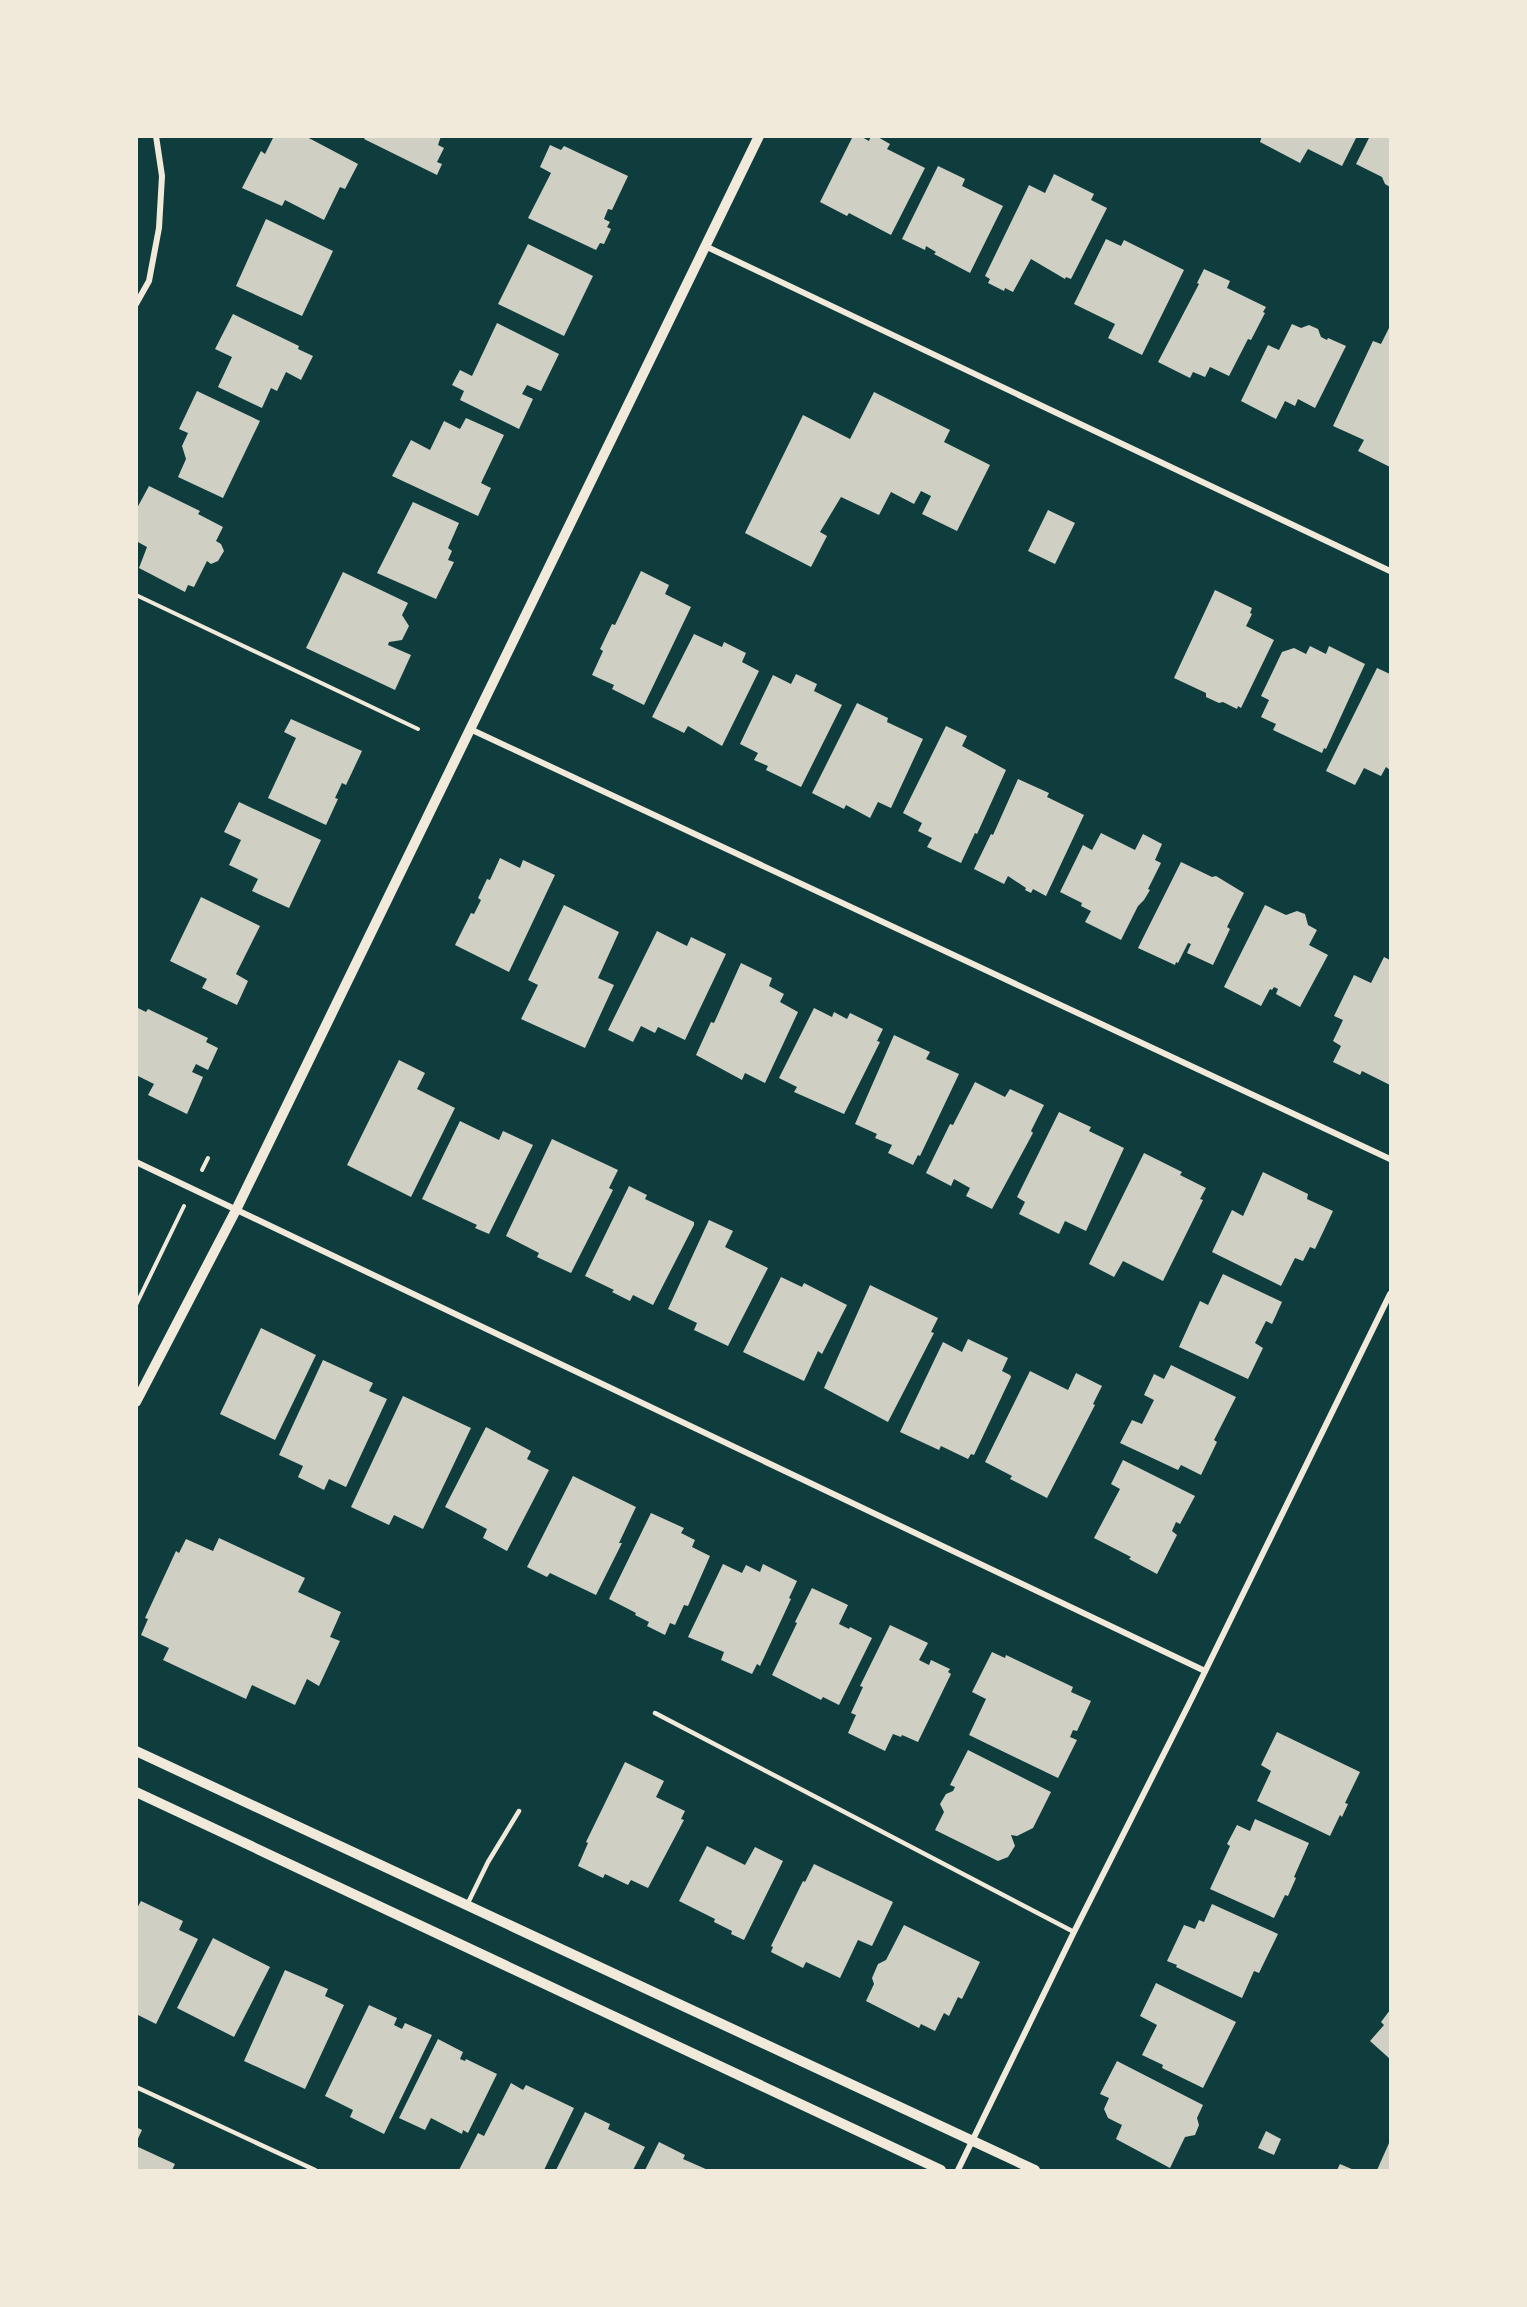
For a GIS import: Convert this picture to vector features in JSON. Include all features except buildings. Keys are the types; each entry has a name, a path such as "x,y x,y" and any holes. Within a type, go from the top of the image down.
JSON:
{"street":[{"path":"136,304 149,281 159,228 162,176 156,136"},
{"path":"136,1402 236,1210 759,136"},
{"path":"705,246 1390,571"},
{"path":"470,729 1390,1159"},
{"path":"136,1162 1205,1671"},
{"path":"958,2170 1390,1294"},
{"path":"136,1751 1035,2170"},
{"path":"136,1792 941,2170"}],"lane":[{"path":"655,1713 1074,1932"},
{"path":"467,1905 488,1862 519,1811"},
{"path":"136,2087 315,2170"}],"path":[{"path":"136,595 418,729"},
{"path":"136,1305 178,1220"}]}
